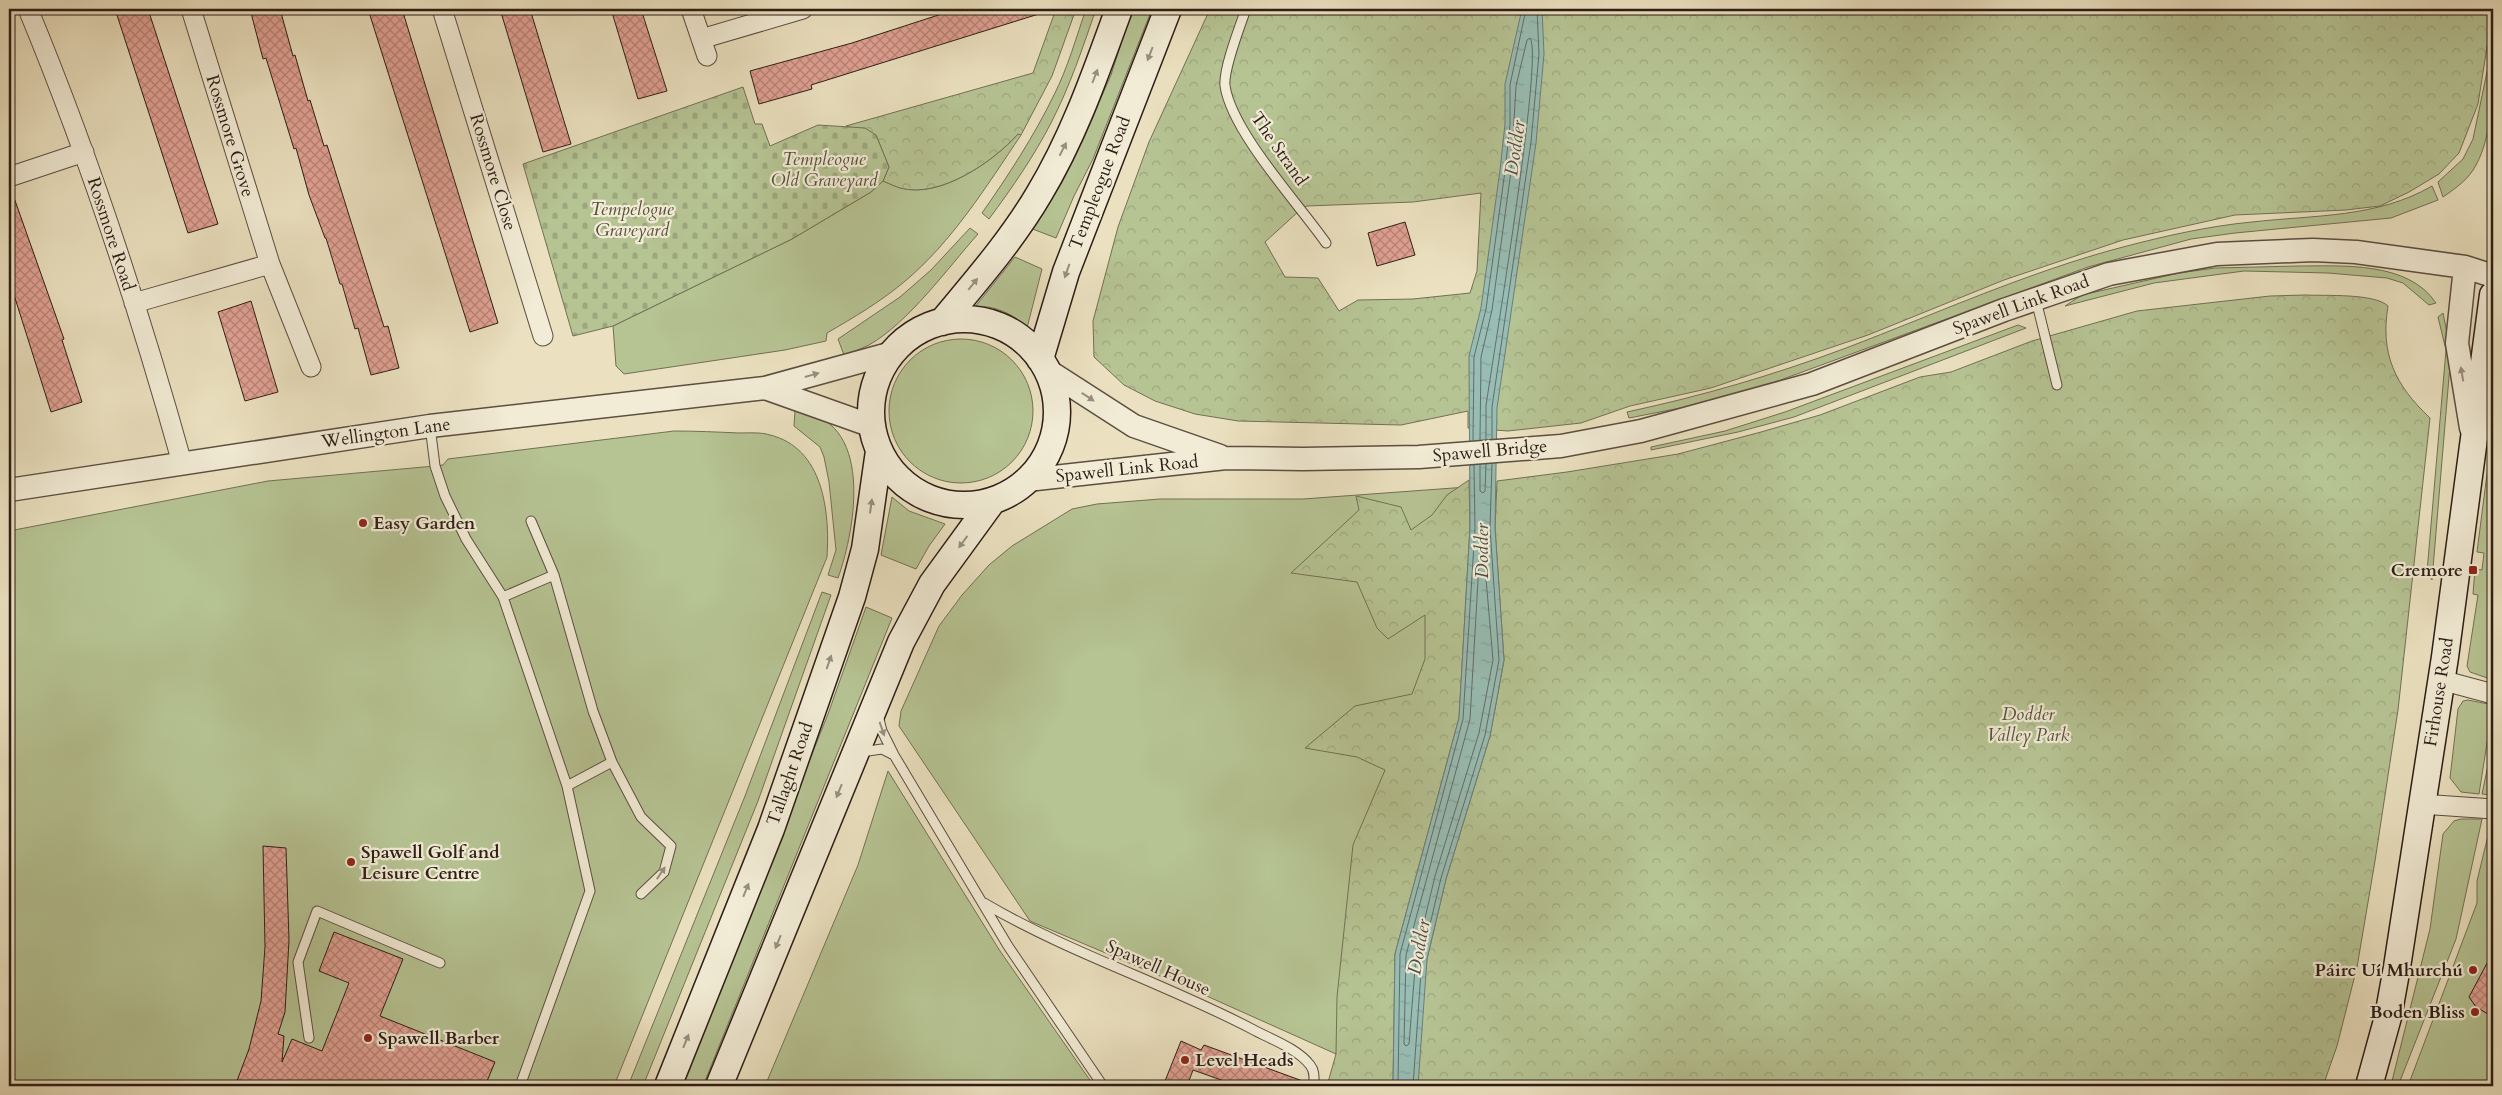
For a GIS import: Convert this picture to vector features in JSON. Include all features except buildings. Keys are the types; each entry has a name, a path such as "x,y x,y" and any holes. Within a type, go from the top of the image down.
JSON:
{"main road":[{"path":"942,322 994,260 1039,195 1077,121 1119,9"},
{"name":"Templeogue Road","path":"1044,364 1066,272 1168,9"},
{"name":"Firhouse Road","path":"2369,1086 2388,1017 2441,680 2493,295"},
{"path":"719,1086 901,642 931,587 992,503 1027,480 1041,464 1052,442 1056,417 1055,393 1044,364 1021,339 997,325 970,319 942,322 915,333 892,353 879,375 873,394 872,426 879,452 894,473 913,490 946,503 963,505 992,503"},
{"name":"Tallaght Road","path":"668,1086 771,829 852,596 865,549 879,452"}],"street":[{"name":"Rossmore Road","path":"28,9 66,101 84,152 134,303 182,463"},
{"name":"Rossmore Grove","path":"191,9 270,264 311,367"},
{"name":"Rossmore Close","path":"442,9 543,336"},
{"path":"691,9 704,47 803,9"},
{"path":"9,177 84,152"},
{"name":"Spawell Link Road","path":"1561,446 1641,430 1812,384 2036,298 2109,274 2217,254 2313,250 2356,252 2465,267 2493,276"},
{"path":"134,303 270,264"},
{"path":"2465,267 2457,343 2473,439"},
{"name":"Wellington Lane","path":"9,490 430,426 765,388 892,353"},
{"name":"Spawell Link Road","path":"1044,364 1134,426 1226,458"},
{"name":"Wellington Lane","path":"765,388 872,426"},
{"name":"Spawell Bridge","path":"1419,457 1561,446"},
{"name":"Spawell Link Road","path":"1027,480 1226,458 1303,460 1419,457"},
{"path":"2441,680 2493,694"},
{"path":"2421,804 2493,809"}],"lane":[{"name":"The Strand","path":"1246,9 1229,64 1225,85 1227,92 1235,114 1255,149 1326,243"},
{"path":"2036,298 2057,385"},
{"path":"430,426 435,466 445,496 466,539 503,597 567,786 590,891 520,1086"},
{"path":"531,521 554,575 593,711 612,762 641,817 671,846 664,872 641,894"},
{"path":"503,597 554,575"},
{"name":"Spawell House","path":"876,701 882,731 894,755 1008,946 1103,1086"},
{"path":"850,765 861,752 872,749 882,749 894,755"},
{"path":"567,786 612,762"},
{"name":"Spawell House","path":"981,901 1022,926 1183,996 1260,1033 1309,1063 1314,1074 1314,1086"},
{"path":"309,1038 298,962 317,911 440,963"}],"green space":[{"path":"1056,9 1076,9 1052,76 1021,135 1018,134 1008,145 981,166 949,183 916,190 900,188 883,181 889,167 876,135 846,126 1033,73"},
{"path":"1086,9 1096,9 1076,66 1058,109 1030,160 989,219 982,213 1020,156 1054,95 1064,74"},
{"path":"1132,9 1152,9 1093,159 1074,196 1056,238 1030,228 1086,132 1111,75"},
{"path":"1210,9 2493,9 2478,104 2459,153 2439,174 2409,192 2380,206 2346,210 2235,215 2123,240 2004,280 1868,335 1711,388 1630,406 1581,423 1508,431 1468,428 1468,411 1401,425 1238,421 1195,414 1155,401 1124,385 1094,357 1093,321 1118,227 1149,142","holes":["1481,193 1477,271 1470,293 1413,299 1358,300 1339,311 1318,278 1285,277 1265,242 1307,206 1413,202"]},
{"path":"2493,43 2491,106 2482,152 2470,175 2443,197 2438,182 2463,159 2473,139"},
{"name":"Tempelogue Graveyard","path":"743,87 755,124 762,124 770,146 818,125 865,128 876,135 889,167 883,181 871,192 792,239 613,326 573,336 523,164"},
{"path":"1018,134 1021,135 981,194 938,249 895,289 827,333 826,341 785,350 624,374 616,366 613,326 792,239 871,192 883,181 901,188 916,190 949,183 981,166 1008,145"},
{"path":"2432,186 2438,200 2391,218 2191,239 2088,267 1756,389 1711,402 1629,418 1627,412 1710,392 1765,376 1846,348 2053,268 2123,247 2171,235 2220,226 2367,210 2411,196"},
{"path":"970,228 978,234 913,309 899,323 869,345 844,355 838,339 900,297 931,270"},
{"path":"1015,257 1042,269 1027,328 1017,319 996,309 975,307"},
{"path":"2354,267 2392,273 2424,289 2436,303 2429,305 2403,283 2387,278 2328,273 2244,271 2154,283 2065,306 2082,295 2179,273 2215,268"},
{"name":"Dodder Valley Park","path":"2270,296 2361,297 2381,302 2388,306 2386,339 2393,368 2399,381 2430,418 2398,710 2375,861 2357,967 2337,1046 2323,1086 1414,1086 1427,959 1446,879 1490,736 1504,660 1495,528 1497,481 1678,454 1761,432 1820,415 1920,377 1951,372 2032,341 2137,311"},
{"path":"2443,313 2451,353 2432,580 2427,572 2446,350 2438,317"},
{"path":"2018,325 2026,328 1794,417 1738,432 1651,450 1651,447 1725,431 1785,412"},
{"path":"961,339 989,344 1012,360 1028,383 1033,411 1028,439 1012,462 989,478 961,483 933,478 910,462 894,439 889,411 894,383 910,360 933,344"},
{"path":"795,411 821,418 838,433 849,453 853,478 853,505 845,557 838,578 828,575 836,550 829,482 824,457 820,447 794,426"},
{"path":"2493,427 2493,680 2470,672 2467,666 2478,595 2473,594 2475,569 2482,570 2484,553 2477,552"},
{"name":"Spawell Golf and Leisure Centre","path":"674,431 766,434 788,442 802,453 812,467 820,484 827,520 827,557 614,1086 9,1086 9,531 268,481 435,466 443,465 448,459"},
{"path":"1469,480 1470,527 1459,718 1395,954 1393,1086 1327,1086 1336,1054 1337,997 1353,845 1385,770 1357,757 1305,748 1355,706 1412,694 1425,659 1425,615 1388,639 1377,628 1357,582 1291,573 1359,510 1356,496 1401,507 1411,530 1432,515 1447,495"},
{"path":"1467,487 1336,1054 1200,993 1030,921 899,726 901,711 939,626 962,595 989,565 1012,546 1072,509 1097,504 1160,499 1303,499"},
{"path":"892,497 909,511 945,524 929,546 916,569 881,555"},
{"path":"822,592 831,595 758,801 643,1086 628,1086 745,796"},
{"path":"866,607 892,618 703,1086 679,1086 828,714"},
{"path":"2468,700 2493,705 2479,794 2461,792 2450,778 2458,709 2463,701"},
{"path":"2493,741 2493,795 2482,794"},
{"path":"888,771 1000,951 1094,1086 765,1086 858,865"},
{"path":"2482,819 2456,939 2398,1086 2392,1081 2430,929 2443,834 2454,821"},
{"name":"Páirc Uí Mhurchú","path":"2492,819 2493,1086 2408,1086 2477,903 2477,881"}],"water":[{"name":"Dodder","path":"1522,9 1542,9 1544,54 1536,143 1497,408 1495,528 1504,660 1490,736 1446,879 1427,959 1418,1086 1393,1086 1395,954 1459,718 1470,527 1469,356 1481,308 1500,170 1505,124 1505,84"}],"place":[{"name":"Easy Garden","path":"363,523"},
{"name":"Cremore","path":"2473,570"},
{"name":"Spawell Golf and Leisure Centre","path":"351,862"},
{"name":"Páirc Uí Mhurchú","path":"2473,970"},
{"name":"Boden Bliss","path":"2475,1012"},
{"name":"Spawell Barber","path":"368,1038"},
{"name":"Level Heads","path":"1185,1060"}],"park label":[{"name":"Templeogue Old Graveyard","path":"824,169"}]}
